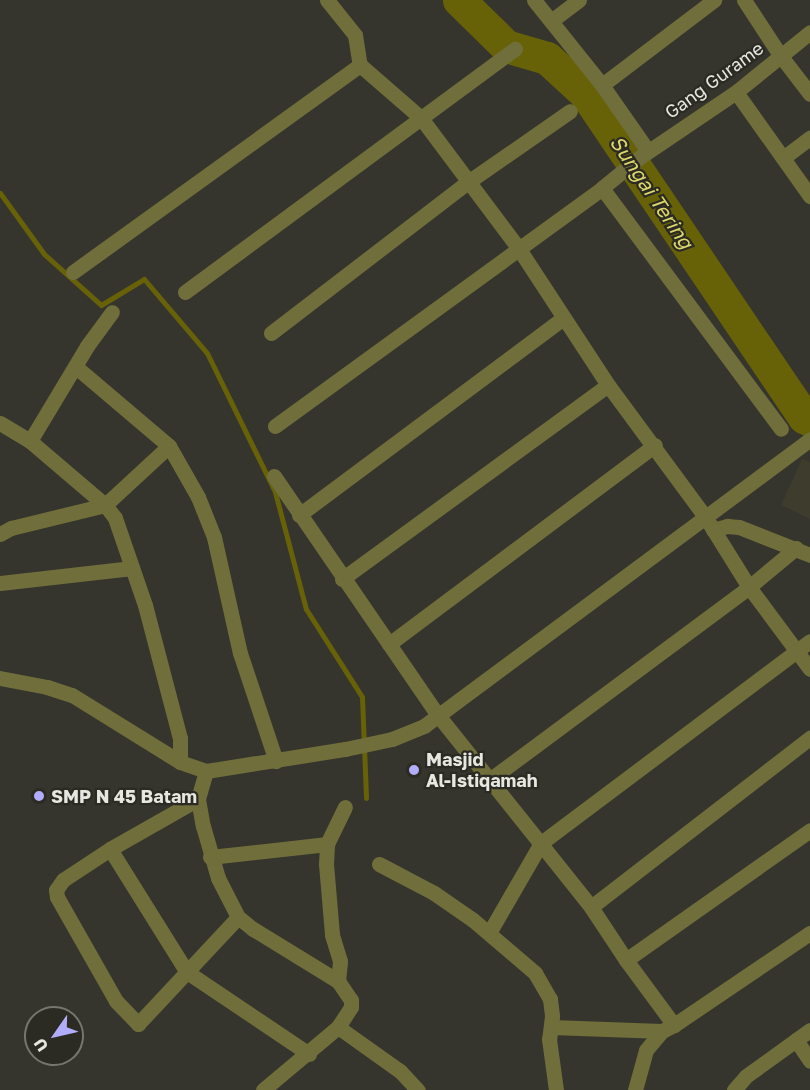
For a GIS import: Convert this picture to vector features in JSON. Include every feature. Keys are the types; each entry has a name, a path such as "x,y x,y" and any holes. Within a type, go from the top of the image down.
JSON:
{"street":[{"path":"327,0 355,35 360,65 420,118 519,249 608,385 655,445 710,524 749,587 810,669"},
{"path":"534,0 602,85 644,154"},
{"path":"551,21 579,0"},
{"path":"602,85 714,0"},
{"path":"744,0 780,55 810,94"},
{"name":"Gang Gurame","path":"276,426 602,188 644,154 736,92 810,32"},
{"path":"184,292 515,49"},
{"path":"73,272 360,65"},
{"path":"736,92 810,196"},
{"path":"271,333 468,182 570,111"},
{"path":"783,158 810,138"},
{"path":"602,188 781,429"},
{"path":"30,441 87,346 112,312"},
{"path":"299,515 563,318"},
{"path":"76,367 169,446 198,497 214,537 240,653 276,761"},
{"path":"342,579 608,385"},
{"path":"0,423 30,441 105,505 121,531 145,605 180,738 180,762"},
{"path":"0,678 47,687 72,695 180,762 206,771 375,743 410,732 710,524 806,442"},
{"path":"389,644 655,445"},
{"path":"0,534 11,528 105,505 169,446"},
{"path":"274,476 342,579 437,714 488,781 542,843 591,907 668,1028"},
{"path":"710,524 739,527 810,555"},
{"path":"488,781 749,587 795,548"},
{"path":"0,583 132,568"},
{"path":"489,933 542,843 810,641"},
{"path":"591,907 810,738"},
{"path":"206,771 198,799 210,857 238,917 253,929 338,981 351,999 351,1007 338,1027 309,1054 263,1090"},
{"path":"198,799 110,849 63,880 56,890 57,897 116,1001 138,1024 238,917"},
{"path":"338,981 340,961 332,934 327,890 327,844 345,807"},
{"path":"626,960 810,830"},
{"path":"210,857 327,844"},
{"path":"110,849 187,972 309,1054"},
{"path":"379,864 434,893 489,933 519,957 546,988 552,1006 550,1063 556,1090"},
{"path":"634,1090 646,1050 668,1028 810,933"},
{"path":"338,1027 400,1071 418,1090"},
{"path":"551,1027 668,1028"},
{"path":"734,1090 746,1076 810,1030"},
{"path":"796,1040 810,1061"}],"shaded area":[{"path":"802,459 810,462 810,519 781,505"}],"waterway":[{"name":"Sungai Tering","path":"459,0 506,46 547,58 586,94 804,417 810,420"},
{"path":"0,193 44,254 101,305 144,279 207,353 275,492 306,609 362,697 366,798"}],"place":[{"name":"Masjid Al-Istiqamah","path":"414,770"},
{"name":"SMP N 45 Batam","path":"39,796"}]}
